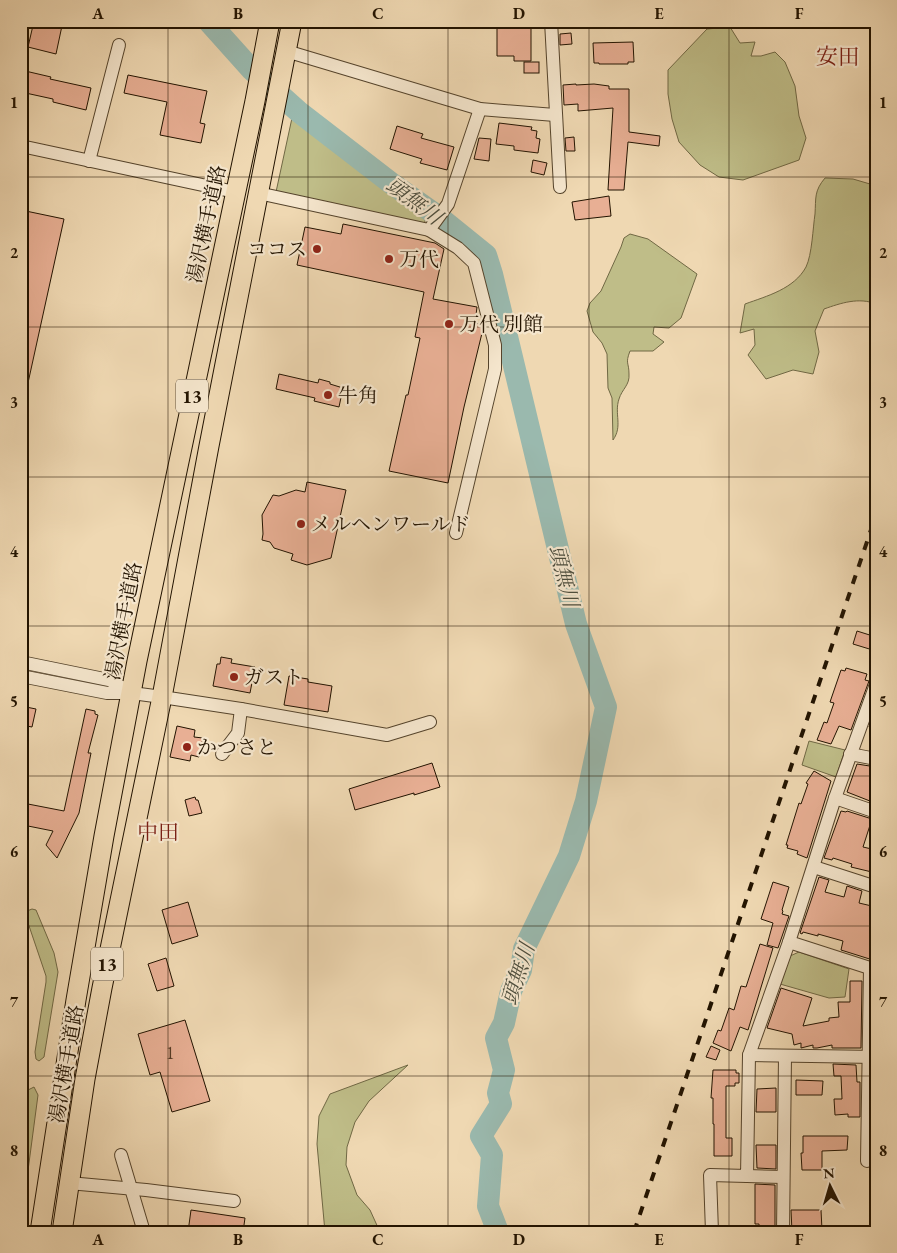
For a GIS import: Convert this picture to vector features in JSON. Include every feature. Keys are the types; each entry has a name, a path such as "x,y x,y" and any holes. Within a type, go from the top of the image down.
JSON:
{"highway":[{"name":"湯沢横手道路","path":"40,1232 79,981 137,661 255,101 270,21"},
{"name":"湯沢横手道路","path":"62,1232 85,1079 102,988 162,697 292,21"}],"street":[{"path":"551,21 560,187"},
{"path":"89,161 119,45"},
{"path":"286,51 480,109 555,115"},
{"path":"432,227 448,204 480,109"},
{"path":"21,146 235,192"},
{"path":"258,193 432,227 474,263 495,345 495,369 456,533"},
{"path":"21,662 109,680 132,693"},
{"path":"21,676 107,693 132,693 162,697 387,735 430,722"},
{"path":"747,1176 749,1055 789,942 850,754 876,684"},
{"path":"222,754 238,733 241,709"},
{"path":"850,754 876,759"},
{"path":"835,798 876,812"},
{"path":"814,867 876,887"},
{"path":"789,942 873,969 873,1057 867,1162"},
{"path":"749,1055 873,1057"},
{"path":"783,1232 785,1056"},
{"path":"121,1155 144,1232"},
{"path":"712,1232 710,1176 783,1177"},
{"path":"69,1183 131,1188 234,1201"}],"shaded area":[{"path":"730,27 740,43 755,42 751,56 761,56 775,52 785,62 795,86 799,116 806,138 799,160 743,180 719,177 700,165 679,142 672,119 668,94 668,70 707,29"},
{"path":"292,118 426,218 424,224 276,192"},
{"path":"825,178 853,179 870,184 876,196 876,304 857,301 824,309 815,331 819,352 813,374 793,370 766,379 748,355 755,345 754,329 740,333 745,304 779,291 801,275 808,262 811,248 816,195"},
{"path":"630,234 648,239 697,274 681,318 669,328 654,327 653,334 664,342 653,351 630,351 627,361 629,378 619,399 617,410 618,425 613,440 612,398 608,388 607,354 602,343 593,332 587,311 590,303 601,291 624,238"},
{"path":"809,741 845,750 836,777 802,765"},
{"path":"36,910 54,953 58,972 44,1057 39,1061 36,1059 35,1052 46,976 26,917 27,911"},
{"path":"799,952 849,969 845,997 829,998 780,984 790,956"},
{"path":"408,1065 369,1101 355,1122 347,1147 346,1165 357,1195 370,1210 380,1232 325,1232 317,1144 319,1116 330,1094"},
{"path":"34,1087 38,1095 27,1178 21,1182 21,1138 27,1093 28,1090"}],"building":[{"path":"34,21 63,21 56,54 28,47"},
{"path":"497,28 531,28 531,61 514,61 514,56 497,56"},
{"path":"571,33 572,44 560,45 560,34"},
{"path":"633,42 634,62 628,62 628,64 594,63 593,43"},
{"path":"524,62 539,62 539,73 524,73"},
{"path":"21,70 91,88 86,110 53,102 53,99 21,92"},
{"path":"128,75 207,91 200,123 205,124 201,143 160,135 167,102 124,93"},
{"path":"563,85 609,86 609,89 629,89 629,132 660,136 659,146 628,142 624,190 608,190 613,108 578,111 578,104 564,105"},
{"path":"499,123 532,127 531,130 537,131 536,138 540,139 538,153 514,150 514,146 496,144"},
{"path":"397,126 423,134 421,138 454,147 447,170 420,163 422,159 390,149"},
{"path":"574,137 575,151 566,151 565,138"},
{"path":"479,138 491,139 489,161 474,159"},
{"path":"533,160 547,163 544,175 531,172"},
{"path":"609,196 611,216 575,220 572,202"},
{"path":"21,210 64,219 26,392 21,392"},
{"path":"343,224 435,243 444,249 433,299 477,307 475,323 481,324 483,329 448,483 389,471 420,338 415,337 424,292 297,265 305,227 341,234"},
{"path":"279,374 318,383 319,379 343,388 339,407 314,401 315,398 276,389"},
{"name":"メルヘンワールド","path":"307,482 346,490 331,558 307,565 291,560 293,554 274,548 270,542 262,540 262,515 273,495 279,496 296,490 305,492"},
{"path":"857,631 876,637 876,651 853,644"},
{"name":"ガスト","path":"221,657 232,659 231,663 255,667 250,693 213,686 217,664 220,664"},
{"path":"846,668 867,674 865,680 869,681 851,730 839,726 831,744 817,740 824,722 827,723 834,703 830,702 841,670 845,671"},
{"path":"289,676 308,679 308,682 332,686 328,712 284,705"},
{"path":"21,706 36,709 32,727 21,725"},
{"path":"86,709 95,711 95,714 98,715 88,753 91,753 79,813 57,858 46,845 53,831 23,825 28,804 64,811"},
{"path":"876,709 876,729 869,727"},
{"name":"かつさと","path":"177,726 195,730 194,737 203,738 199,757 191,755 190,761 170,757"},
{"path":"432,763 440,787 355,810 349,789"},
{"path":"857,764 876,767 875,803 847,792"},
{"path":"814,771 831,781 807,858 797,854 798,851 787,848 788,845 786,845 799,803 801,804 808,784 806,783"},
{"path":"195,797 198,800 202,813 189,816 185,800"},
{"path":"841,811 872,819 863,847 876,850 876,873 851,867 852,864 833,858 832,860 824,858"},
{"path":"819,877 829,880 825,892 844,897 847,886 862,891 859,903 876,907 876,961 841,950 843,941 818,934 818,936 800,933"},
{"path":"773,882 789,887 782,914 789,916 778,948 767,945 773,923 761,919"},
{"path":"188,902 198,936 172,944 162,910"},
{"path":"760,944 773,948 748,1030 740,1027 731,1051 713,1043 718,1030 721,1031 729,1008 734,1010 741,986 746,987"},
{"path":"166,958 174,986 157,991 148,964"},
{"path":"850,981 862,981 861,1048 832,1048 832,1045 813,1048 813,1045 801,1048 801,1043 794,1045 792,1034 767,1028 781,988 812,998 803,1026 839,1017 838,1002 850,1002"},
{"path":"185,1020 210,1101 172,1112 160,1072 150,1075 138,1034"},
{"path":"711,1046 720,1050 716,1060 706,1057"},
{"path":"833,1064 856,1065 857,1082 860,1082 860,1117 848,1117 848,1114 835,1115 834,1099 842,1099 841,1076 834,1076"},
{"path":"713,1070 736,1070 736,1073 739,1073 739,1083 735,1083 735,1086 726,1086 726,1138 732,1138 732,1156 714,1156 713,1098 711,1098"},
{"path":"796,1080 823,1081 822,1095 796,1095"},
{"path":"776,1088 776,1112 756,1112 757,1089"},
{"path":"803,1136 848,1136 847,1150 822,1151 822,1170 802,1170"},
{"path":"756,1145 776,1145 776,1169 757,1168"},
{"path":"755,1184 775,1185 775,1226 759,1227 759,1224 755,1224"},
{"path":"191,1210 245,1218 243,1232 188,1232"},
{"path":"791,1210 821,1210 822,1230 813,1229 813,1232 792,1232"}],"waterway":[{"name":"頭無川","path":"208,21 251,69 299,112 391,183 439,217 486,255 576,624 606,707 586,801 569,856 524,949 521,970 511,991 504,1023 496,1038 504,1070 498,1093 501,1104 481,1136 492,1155 488,1206 498,1232"}],"railway":[{"path":"634,1232 876,515"}],"place":[{"name":"ココス","path":"317,249"},
{"name":"万代","path":"389,259"},
{"name":"万代 別館","path":"449,324"},
{"name":"牛角","path":"328,395"},
{"name":"メルヘンワールド","path":"301,524"},
{"name":"ガスト","path":"234,677"},
{"name":"かつさと","path":"187,747"}],"district":[{"name":"安田","path":"838,56"},
{"name":"中田","path":"158,832"}]}
